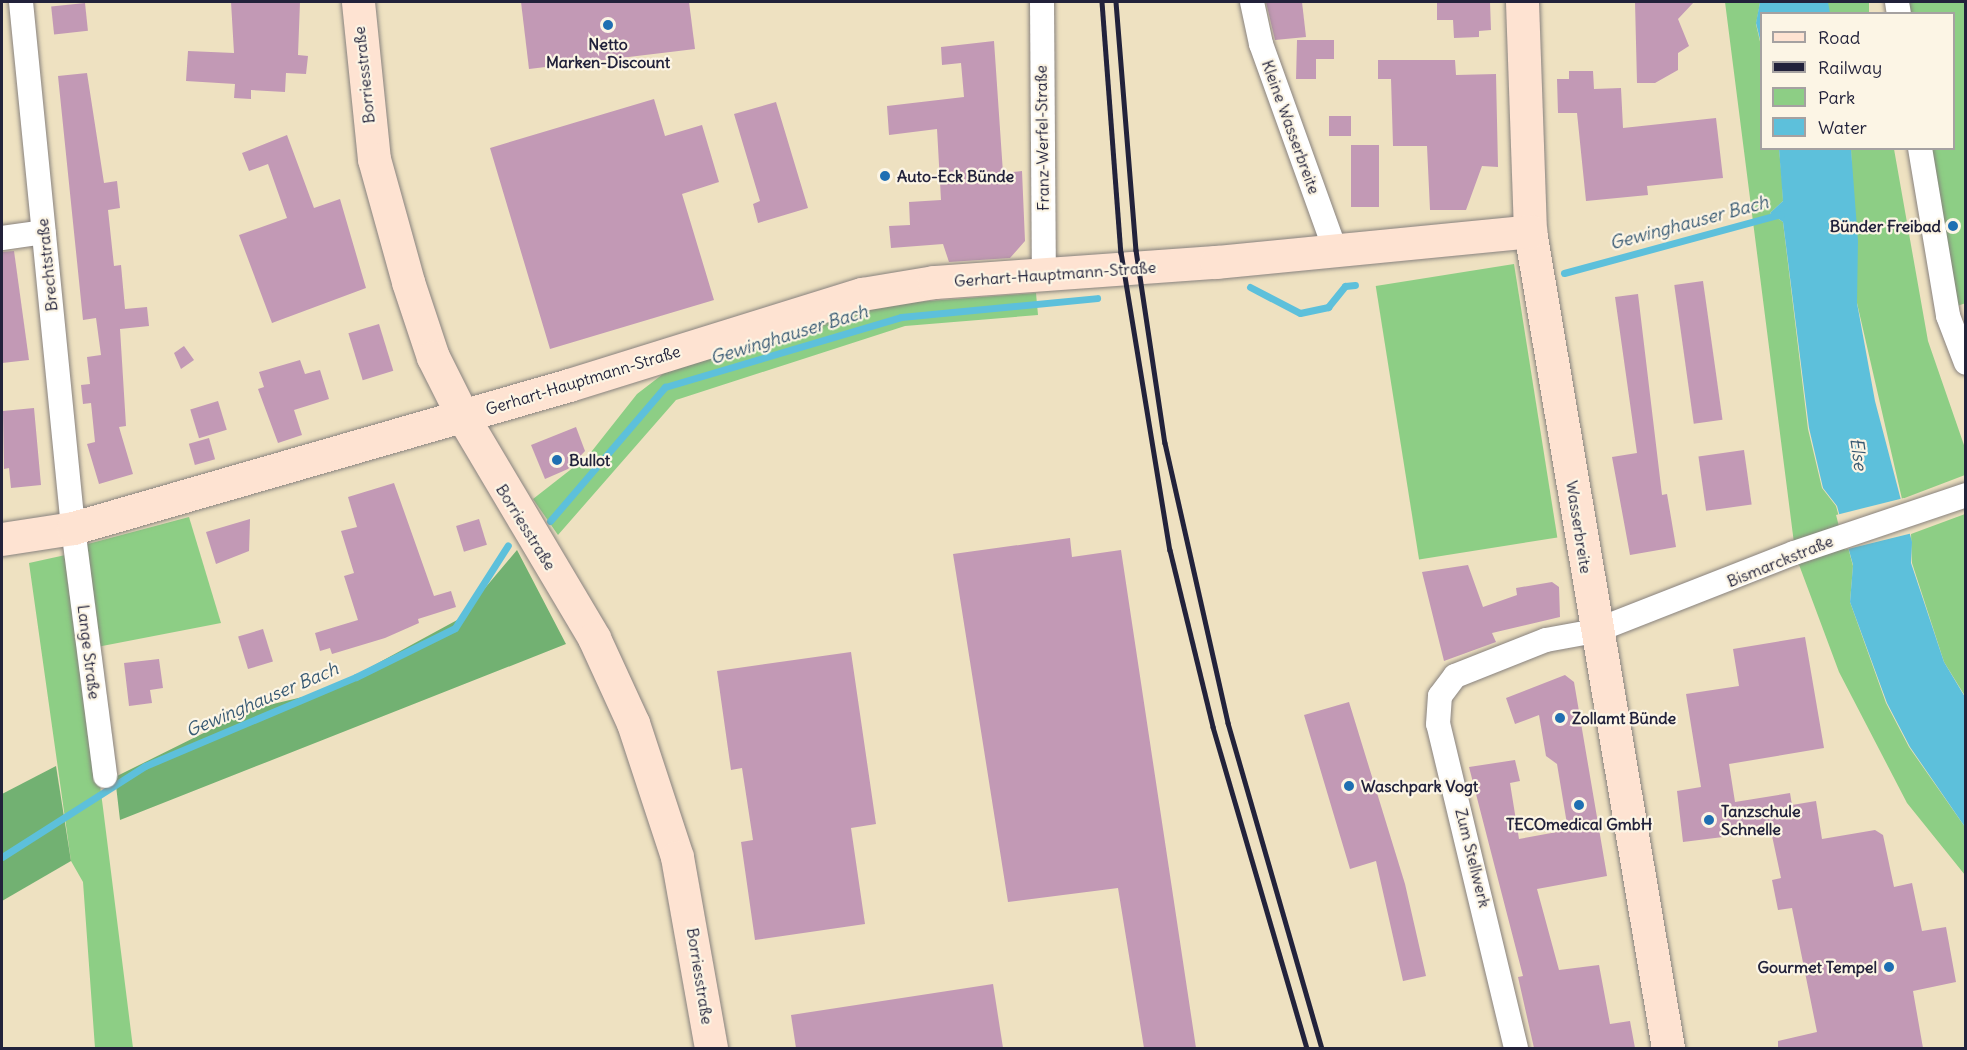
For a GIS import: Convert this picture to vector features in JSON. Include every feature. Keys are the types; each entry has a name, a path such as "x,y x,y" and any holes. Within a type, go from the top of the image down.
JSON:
{"main road":[{"name":"Borriesstraße","path":"358,2 365,94 382,196 433,357 463,417 594,638 633,723 677,857 711,1048"},
{"name":"Wasserbreite","path":"1522,2 1530,231 1595,631 1668,1048"},
{"name":"Gerhart-Hauptmann-Straße","path":"2,539 73,528 463,417 862,294 934,282 1044,276 1530,231"}],"street":[{"name":"Brechtstraße","path":"21,2 73,528"},
{"name":"Franz-Werfel-Straße","path":"1042,2 1044,276"},
{"name":"Kleine Wasserbreite","path":"1252,2 1261,44 1335,250"},
{"path":"1920,150 1948,316 1965,363"},
{"path":"2,238 44,232"},
{"name":"Bismarckstraße","path":"1595,631 1810,547 1962,496"},
{"name":"Lange Straße","path":"73,528 105,776"},
{"name":"Zum Stellwerk","path":"1516,1048 1438,724 1440,696 1455,676 1546,640 1595,631"}],"green space":[{"path":"1725,2 1760,3 1756,24 1760,42 1760,150 1779,150 1783,201 1770,213 1783,222 1808,429 1822,488 1836,506 1844,535 1795,551"},
{"path":"1828,2 1869,2 1869,12 1828,12"},
{"name":"Bünder Freibad","path":"1904,2 1965,2 1966,303 1954,307 1927,150 1955,150 1955,12 1906,12"},
{"path":"1851,150 1894,150 1928,341 1965,448 1965,475 1902,499 1857,303"},
{"path":"1514,264 1557,538 1419,559 1376,286"},
{"path":"1036,293 1038,315 905,326 676,400 558,535 533,499 588,456 637,394 676,364 889,304"},
{"path":"1965,514 1965,696 1944,662 1912,563 1911,534"},
{"path":"189,517 221,623 97,647 84,545"},
{"path":"1845,536 1853,566 1850,602 1886,703 1909,747 1965,827 1965,875 1907,803 1839,672 1795,554"},
{"path":"517,550 566,644 120,820 115,777 252,709 311,695 356,675 459,619"},
{"path":"70,554 133,1048 95,1048 83,882 71,861 29,563"},
{"path":"56,766 71,861 2,901 2,794"}],"water":[{"path":"1760,2 1828,2 1830,12 1760,12 1760,40 1756,23"},
{"name":"Else","path":"1779,150 1851,150 1858,241 1857,303 1875,401 1912,542 1911,563 1944,662 1965,697 1965,827 1910,747 1887,703 1850,602 1853,565 1837,506 1823,488 1809,428 1783,222 1770,213 1783,201"}],"pier":[{"path":"1904,498 1913,533 1845,550 1836,515"}],"building":[{"path":"231,2 300,2 298,55 308,56 306,74 286,73 285,92 251,90 251,99 234,98 235,84 186,81 188,51 234,53"},
{"name":"Netto Marken-Discount","path":"521,2 689,2 695,49 529,69"},
{"path":"1266,2 1302,2 1306,37 1275,40"},
{"path":"1437,2 1490,2 1491,30 1479,31 1479,37 1454,38 1453,20 1437,20"},
{"path":"1635,2 1694,2 1678,19 1689,46 1678,53 1678,70 1655,83 1637,83"},
{"path":"85,3 88,31 54,34 51,7"},
{"path":"1297,40 1334,40 1334,59 1316,59 1316,79 1296,79"},
{"path":"994,41 1003,173 1022,171 1025,241 1010,258 949,262 943,244 891,248 889,226 910,225 909,202 941,200 937,129 889,135 887,106 964,97 961,63 942,65 941,47"},
{"path":"1378,60 1455,60 1456,75 1496,74 1498,167 1482,166 1466,210 1430,210 1427,146 1393,146 1391,79 1378,79"},
{"path":"1569,71 1593,71 1594,89 1621,88 1623,128 1716,118 1723,178 1647,186 1648,195 1586,201 1577,113 1558,113 1557,79 1569,79"},
{"path":"87,73 104,183 117,181 120,208 108,210 114,266 121,265 125,309 147,307 149,326 120,329 126,426 119,427 133,474 99,484 87,444 95,442 91,403 83,404 81,385 90,384 87,357 101,355 96,318 83,320 58,76"},
{"path":"654,99 665,136 702,125 719,182 682,194 714,300 550,349 490,148"},
{"path":"776,102 808,208 758,223 753,204 760,201 734,114"},
{"path":"1329,116 1351,116 1351,136 1329,136"},
{"path":"287,135 314,208 340,199 366,288 272,323 239,235 287,218 268,164 249,171 242,153"},
{"path":"1351,145 1379,145 1379,207 1351,207"},
{"path":"14,251 29,360 2,363 2,252"},
{"path":"1703,281 1722,420 1694,424 1674,285"},
{"path":"1638,294 1662,495 1667,494 1676,547 1630,555 1612,457 1637,453 1615,297"},
{"path":"379,324 393,371 363,380 348,333"},
{"path":"184,346 194,360 181,369 174,353"},
{"path":"300,360 305,374 320,370 329,399 294,410 302,435 278,443 258,389 264,387 259,372"},
{"path":"218,401 227,430 199,438 190,409"},
{"path":"34,408 41,485 11,488 9,468 4,469 3,411"},
{"name":"Bullot","path":"576,427 585,451 568,469 545,479 531,445"},
{"path":"209,438 215,459 195,465 189,444"},
{"path":"1744,450 1752,504 1706,511 1698,456"},
{"path":"394,483 434,596 451,591 456,607 418,619 419,623 385,638 332,654 330,648 320,651 315,633 358,620 344,576 354,573 341,531 357,527 348,497"},
{"path":"250,519 249,551 216,564 206,532"},
{"path":"479,519 487,545 464,552 456,526"},
{"path":"1070,538 1072,557 1121,550 1196,1048 1144,1048 1118,888 1008,902 953,554"},
{"path":"1468,565 1483,607 1517,595 1516,588 1552,582 1559,587 1560,617 1492,633 1496,642 1444,661 1422,572"},
{"path":"263,629 273,662 248,669 238,637"},
{"path":"1805,637 1824,748 1729,764 1735,802 1790,793 1792,805 1816,801 1822,839 1875,830 1883,835 1894,887 1912,883 1922,931 1946,927 1956,982 1913,991 1923,1048 1778,1048 1778,1041 1817,1032 1792,908 1778,910 1772,880 1781,878 1771,831 1683,842 1677,791 1701,787 1686,694 1739,686 1733,649"},
{"path":"851,652 876,824 851,828 865,924 755,940 741,842 753,840 742,768 731,770 717,671"},
{"path":"159,659 163,688 150,690 152,703 129,706 124,663"},
{"path":"1565,675 1574,682 1607,876 1537,889 1559,970 1599,965 1610,1024 1630,1021 1635,1048 1534,1048 1518,977 1523,976 1469,767 1515,760 1520,781 1510,783 1519,839 1568,830 1557,764 1546,756 1539,715 1515,724 1506,698"},
{"name":"Waschpark Vogt","path":"1349,702 1405,884 1426,976 1403,981 1376,861 1350,869 1304,715"},
{"path":"993,984 1003,1048 796,1048 791,1015"}],"waterway":[{"name":"Gewinghauser Bach","path":"1564,273 1781,214"},
{"name":"Gewinghauser Bach","path":"1250,287 1300,313 1328,307 1345,286 1355,285"},
{"name":"Gewinghauser Bach","path":"550,521 665,387 901,317 1097,298"},
{"name":"Gewinghauser Bach","path":"2,857 145,766 356,677 455,628 508,545"}],"railway":[{"path":"1102,2 1121,252 1170,550 1213,727 1307,1048"},
{"path":"1116,2 1136,250 1165,443 1228,723 1322,1048"}],"place":[{"name":"Netto Marken-Discount","path":"608,25"},
{"name":"Auto-Eck Bünde","path":"885,176"},
{"name":"Bünder Freibad","path":"1953,226"},
{"name":"Bullot","path":"557,460"},
{"name":"Zollamt Bünde","path":"1560,718"},
{"name":"Waschpark Vogt","path":"1349,786"},
{"name":"TECOmedical GmbH","path":"1579,805"},
{"name":"Tanzschule Schnelle","path":"1709,820"},
{"name":"Gourmet Tempel","path":"1889,967"}]}
